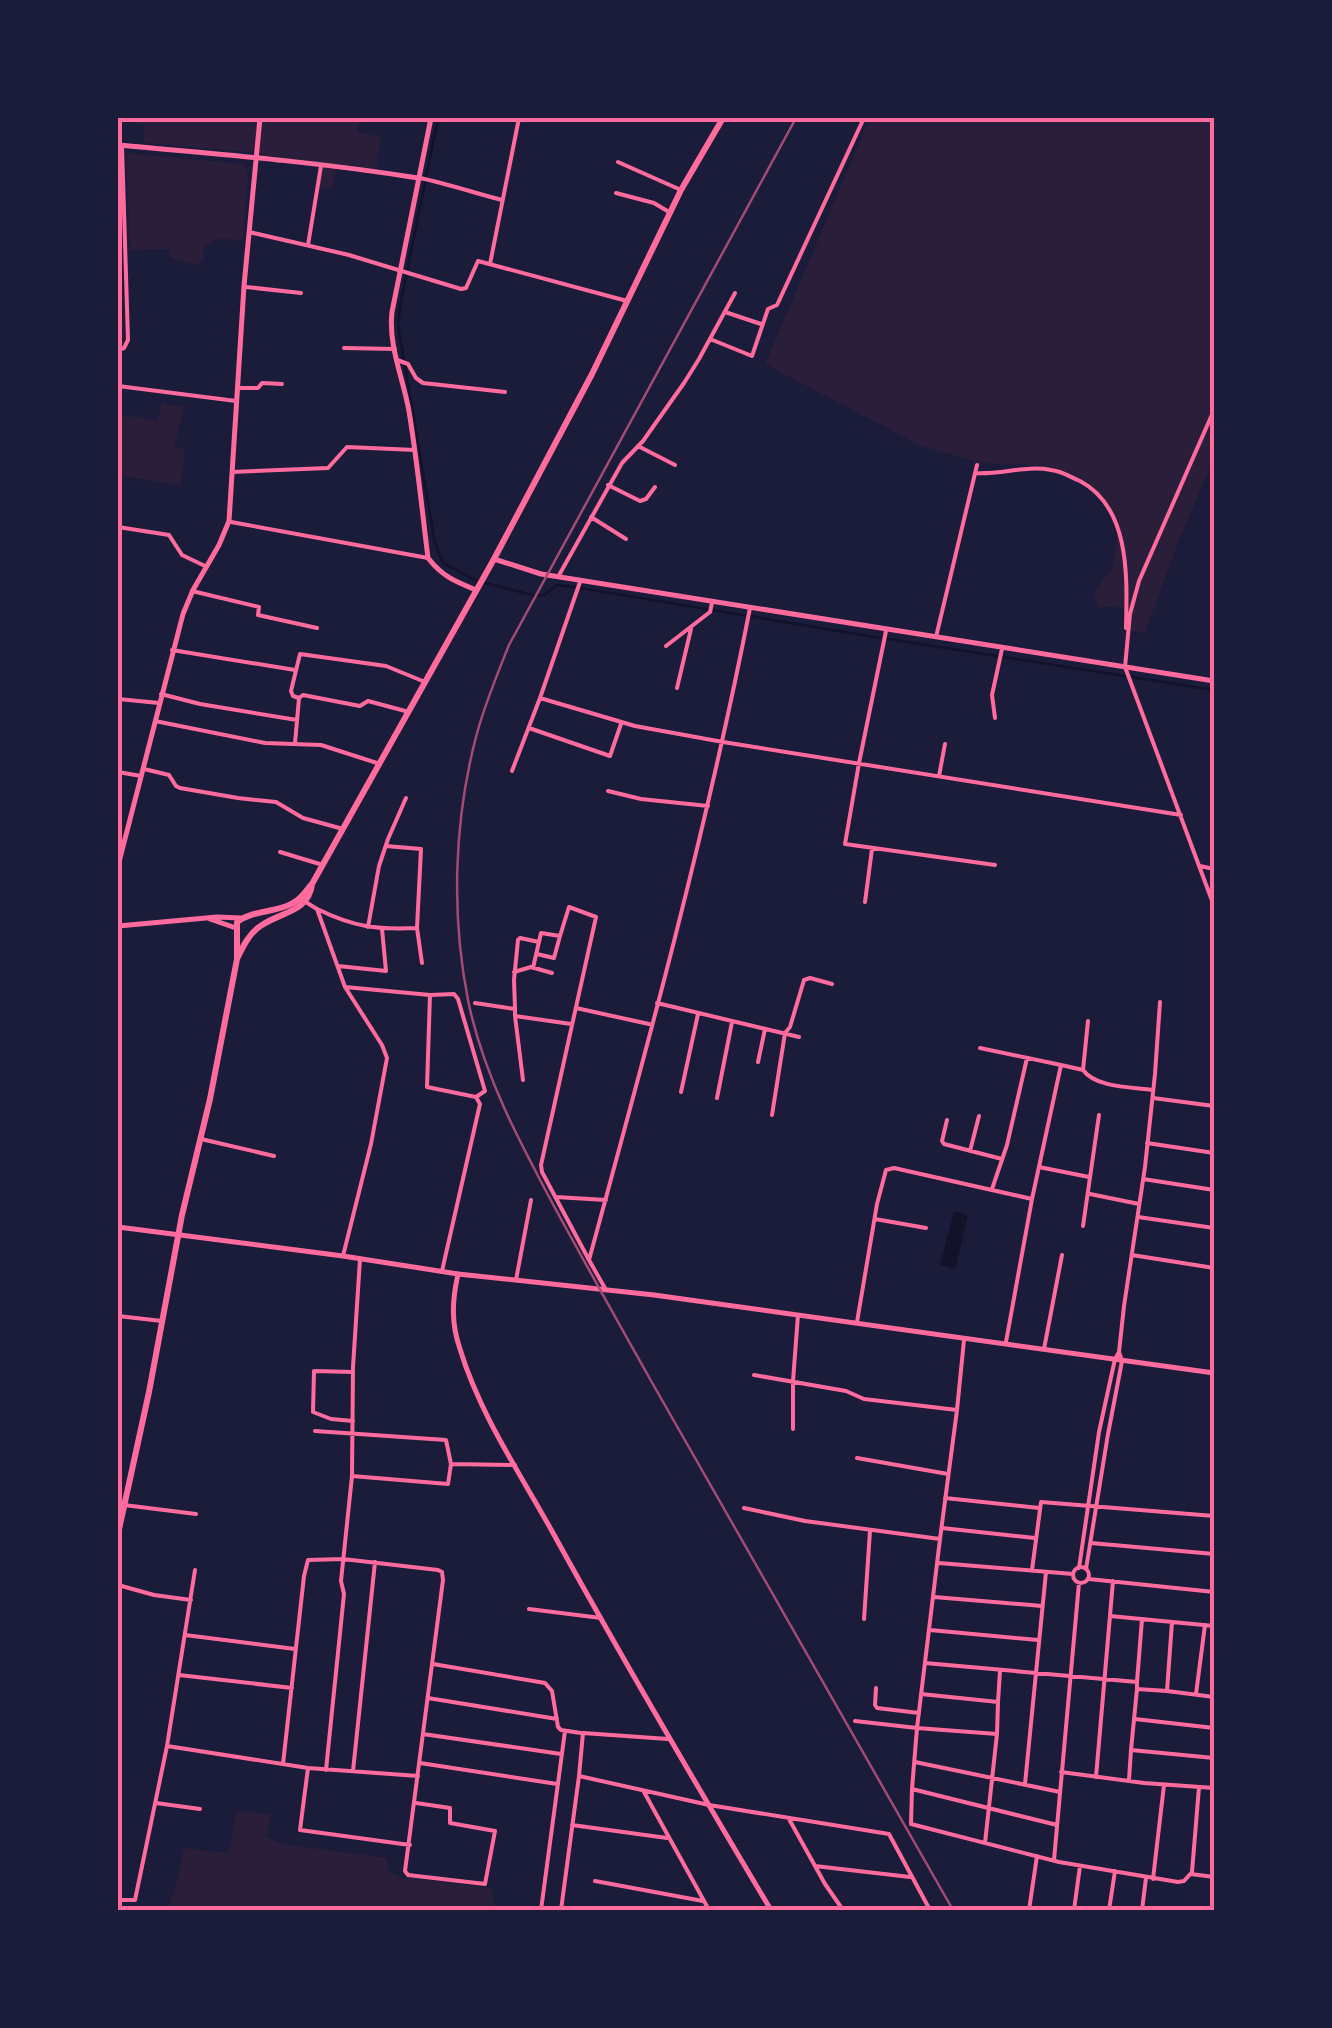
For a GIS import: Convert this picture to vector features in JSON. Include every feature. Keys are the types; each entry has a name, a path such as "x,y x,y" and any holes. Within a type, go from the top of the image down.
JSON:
{"highway":[{"path":"236,928 241,936 252,933 296,910 312,884 485,577 592,374 680,190 724,118"},
{"path":"118,1528 124,1505 122,1494 237,959 236,922 302,900"},
{"path":"237,959 254,922 244,917"}],"street":[{"path":"118,863 172,650 192,590 229,522 244,286 260,118"},
{"path":"431,118 391,323 415,450 428,558 438,572 478,589"},
{"path":"490,264 518,118"},
{"path":"710,338 750,357 768,310 778,306 864,118"},
{"path":"118,350 128,340 120,146 256,156 418,178 457,185 502,200"},
{"path":"618,162 680,190"},
{"path":"308,245 322,166"},
{"path":"616,193 669,212"},
{"path":"249,232 464,289 476,262 627,301"},
{"path":"118,259 127,259"},
{"path":"244,286 301,293"},
{"path":"558,577 608,485 684,383 734,293"},
{"path":"724,312 762,324"},
{"path":"344,348 395,350"},
{"path":"399,361 408,364 423,383 505,392"},
{"path":"237,388 282,384"},
{"path":"118,386 236,402"},
{"path":"1125,646 1139,581 1214,410"},
{"path":"638,446 674,465"},
{"path":"232,472 328,468 348,447 415,450"},
{"path":"936,637 977,465"},
{"path":"974,473 1048,469 1062,472 1088,486 1110,513 1127,572 1126,669 1214,906"},
{"path":"608,485 640,501 646,500 655,487"},
{"path":"591,517 626,539"},
{"path":"229,522 428,558"},
{"path":"118,527 169,535 182,555 205,566"},
{"path":"494,559 579,585 936,637 1001,653 1214,681"},
{"path":"512,770 579,585"},
{"path":"192,590 259,607 258,615 317,628"},
{"path":"666,646 710,612 712,604"},
{"path":"590,1260 697,854 749,612"},
{"path":"676,688 690,628"},
{"path":"885,632 844,842 846,846 995,865"},
{"path":"172,650 295,670"},
{"path":"995,718 992,696 1001,653"},
{"path":"409,712 368,701 360,706 293,696 298,656 386,666 425,682"},
{"path":"161,694 297,720"},
{"path":"295,743 299,698"},
{"path":"540,698 621,722 723,742 1182,815"},
{"path":"118,699 159,704"},
{"path":"154,720 265,744 321,745 380,764"},
{"path":"528,728 610,756 621,722"},
{"path":"939,776 946,744"},
{"path":"118,772 169,775 180,788 276,802 303,818 343,829"},
{"path":"608,791 641,799 708,806"},
{"path":"368,928 379,866 406,798"},
{"path":"386,846 420,848 417,928 422,964"},
{"path":"865,902 872,849"},
{"path":"280,852 323,865"},
{"path":"1200,866 1214,868"},
{"path":"302,900 368,928 417,928"},
{"path":"536,954 554,958 569,906 596,918 541,1165 606,1290"},
{"path":"318,909 345,987 387,1058 342,1256"},
{"path":"118,926 244,917"},
{"path":"207,918 236,928"},
{"path":"338,966 386,971 382,930"},
{"path":"533,968 542,932 560,936"},
{"path":"523,1080 514,972 519,938 539,942"},
{"path":"514,972 533,968 552,973"},
{"path":"772,1115 785,1034 804,980 832,984"},
{"path":"345,987 430,995 452,993 458,1000 485,1092 476,1097 427,1086 430,995"},
{"path":"1089,1578 1086,1568 1148,1143 1160,1002"},
{"path":"475,1003 572,1024"},
{"path":"657,1003 799,1037"},
{"path":"576,1008 651,1024"},
{"path":"681,1092 698,1014"},
{"path":"717,1098 732,1022"},
{"path":"1082,1070 1088,1022"},
{"path":"758,1062 765,1028"},
{"path":"980,1048 1082,1070 1098,1081 1154,1090"},
{"path":"992,1190 1016,1110 1026,1058"},
{"path":"1006,1343 1062,1065"},
{"path":"442,1270 480,1106 476,1097"},
{"path":"1152,1098 1214,1106"},
{"path":"1083,1226 1099,1115"},
{"path":"970,1151 979,1116"},
{"path":"947,1120 943,1143 1003,1159"},
{"path":"201,1139 274,1156"},
{"path":"1148,1143 1214,1152"},
{"path":"1040,1167 1091,1177"},
{"path":"857,1322 884,1174 889,1169 1032,1199"},
{"path":"1143,1179 1214,1190"},
{"path":"1089,1194 1139,1204"},
{"path":"555,1197 606,1200"},
{"path":"516,1280 531,1200"},
{"path":"1138,1217 1214,1228"},
{"path":"875,1220 926,1228"},
{"path":"118,1227 458,1274 798,1314 1214,1373"},
{"path":"1132,1255 1214,1268"},
{"path":"1044,1349 1062,1256"},
{"path":"326,1770 352,1476 360,1258"},
{"path":"458,1274 452,1314 460,1350 484,1410 770,1910"},
{"path":"792,1430 798,1314"},
{"path":"118,1316 162,1322"},
{"path":"964,1337 917,1728 911,1824 1153,1880 1181,1882 1191,1874 1214,1876"},
{"path":"938,1563 1073,1574 1079,1568 1099,1432 1119,1360"},
{"path":"353,1372 315,1370 312,1412 353,1421"},
{"path":"754,1376 846,1391 864,1399 957,1410"},
{"path":"315,1431 446,1440 448,1444 448,1484 352,1476"},
{"path":"857,1458 948,1474"},
{"path":"450,1464 515,1465"},
{"path":"946,1498 1039,1508"},
{"path":"1032,1570 1042,1502 1214,1516"},
{"path":"124,1505 196,1514"},
{"path":"744,1508 940,1539"},
{"path":"942,1528 1035,1538"},
{"path":"864,1619 870,1530"},
{"path":"1090,1543 1214,1554"},
{"path":"283,1764 306,1563 312,1558 343,1559 442,1572 405,1870 408,1875 481,1885 486,1882 495,1832 450,1824 450,1808 416,1803"},
{"path":"353,1772 375,1562"},
{"path":"1079,1568 1086,1568"},
{"path":"122,1910 120,1901 135,1900 167,1746 195,1570"},
{"path":"1025,1784 1046,1572"},
{"path":"1073,1574 1079,1583 1089,1578"},
{"path":"1089,1578 1214,1592"},
{"path":"1096,1777 1113,1581"},
{"path":"1054,1860 1079,1583"},
{"path":"118,1586 154,1596 191,1600"},
{"path":"934,1597 1042,1606"},
{"path":"529,1609 601,1618"},
{"path":"1110,1616 1214,1626"},
{"path":"1129,1781 1142,1619"},
{"path":"1167,1691 1172,1622"},
{"path":"1196,1694 1204,1625"},
{"path":"930,1630 1038,1640"},
{"path":"185,1635 296,1649"},
{"path":"925,1662 1105,1680 1214,1696"},
{"path":"433,1664 545,1683 552,1691 558,1726 565,1731 671,1739"},
{"path":"985,1843 1000,1670"},
{"path":"178,1675 292,1688"},
{"path":"876,1688 877,1708 919,1714"},
{"path":"922,1694 998,1702"},
{"path":"428,1698 557,1718"},
{"path":"1134,1720 1214,1728"},
{"path":"855,1721 996,1734"},
{"path":"542,1910 565,1731"},
{"path":"561,1910 583,1733"},
{"path":"423,1734 562,1754"},
{"path":"167,1746 308,1768 418,1776"},
{"path":"1131,1750 1214,1758"},
{"path":"914,1762 1060,1792"},
{"path":"420,1763 558,1784"},
{"path":"308,1768 300,1830 410,1845"},
{"path":"1061,1772 1214,1788"},
{"path":"579,1776 708,1806 888,1834 930,1910"},
{"path":"1153,1880 1164,1784"},
{"path":"1191,1874 1198,1787"},
{"path":"643,1789 709,1910"},
{"path":"912,1790 1057,1825"},
{"path":"156,1802 200,1809"},
{"path":"789,1819 844,1910"},
{"path":"572,1824 669,1838"},
{"path":"1029,1910 1038,1856"},
{"path":"815,1866 912,1877"},
{"path":"1074,1910 1080,1866"},
{"path":"1110,1910 1115,1871"},
{"path":"1142,1910 1146,1878"},
{"path":"595,1881 704,1901"}],"shaded area":[{"path":"135,118 360,118 357,132 381,137 376,169 350,165 337,168 332,189 318,187 322,166 282,163 252,150 144,143 144,124 135,123"},
{"path":"870,118 1214,118 1214,458 1145,633 1130,630 1132,612 1118,606 1098,608 1093,593 1112,568 1119,525 1092,485 1047,466 981,463 921,446 765,364"},
{"path":"126,153 245,164 248,177 243,241 220,238 203,248 204,261 197,265 170,258 167,249 130,250"},
{"path":"162,403 185,407 174,446 185,450 181,485 121,476 118,414 157,421"},
{"path":"954,1211 968,1215 955,1269 940,1265"},
{"path":"237,1810 271,1815 267,1837 283,1844 387,1858 388,1871 402,1877 491,1888 495,1910 167,1910 183,1848 228,1853"}],"waterway":[{"path":"438,118 398,325 435,543 443,563 477,581"},
{"path":"485,583 536,596 557,585 574,587 1214,690"}],"railway":[{"path":"796,118 509,645 476,737 463,801 457,868 459,934 468,1000 483,1054 528,1158 953,1910"}]}
